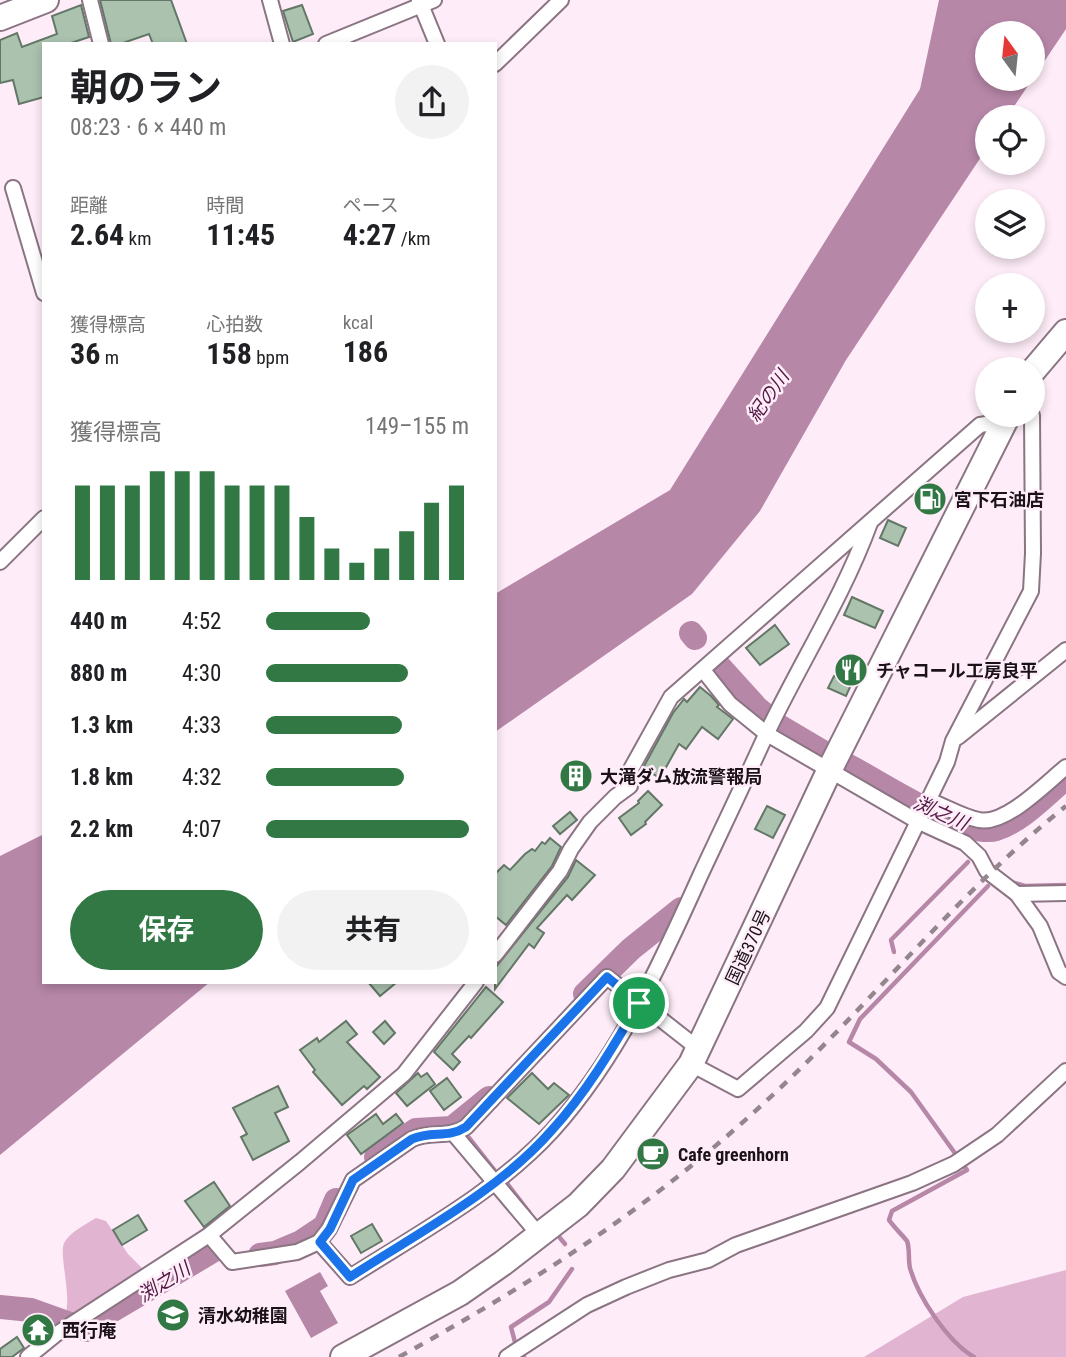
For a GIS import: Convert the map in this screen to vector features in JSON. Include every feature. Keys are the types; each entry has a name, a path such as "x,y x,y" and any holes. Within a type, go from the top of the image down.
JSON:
{"highway":[{"path":"0,18 46,0"},
{"path":"1045,357 1066,332"},
{"name":"国道370号","path":"343,1357 460,1293 540,1236 578,1205 613,1169 696,1057 830,769 1001,427"}],"street":[{"path":"90,0 100,42"},
{"path":"270,0 281,42"},
{"path":"497,62 561,0"},
{"path":"331,42 424,2 436,42"},
{"path":"13,188 42,286"},
{"path":"497,952 560,871 571,849 590,822 630,786 631,769 671,697 978,427"},
{"path":"209,1235 232,1262 297,1252 320,1242 330,1229 353,1180 412,1139 421,1135 454,1134 466,1127 607,977 696,1057 738,1089 806,1031 827,1008 947,762 953,741 1031,591 1032,427"},
{"path":"0,562 42,520"},
{"path":"320,1242 350,1277 495,1182 558,1123 599,1070 639,1003 768,731 858,557 870,523"},
{"path":"953,741 1066,650"},
{"path":"703,670 730,704 768,731 830,769 923,809 990,821 1012,811 1066,767"},
{"path":"923,809 979,856 987,871 1017,894 1040,926 1059,972 1066,977"},
{"path":"1017,894 1066,893"},
{"path":"28,1357 55,1335 209,1235 300,1162 404,1074 474,984"},
{"path":"507,1357 587,1305 626,1287 669,1270 708,1260 736,1245 912,1184 954,1164 997,1135 1066,1071"},
{"path":"454,1134 540,1236"}],"shaded area":[{"path":"96,1218 106,1221 128,1254 146,1272 75,1317 66,1312 64,1243 70,1235"},
{"path":"1066,1270 1066,1357 864,1357 963,1297"}],"water":[{"name":"紀の川","path":"939,0 1066,0 1066,29 1045,60 1045,21 975,21 975,91 1024,91 1015,105 975,105 975,166 846,360 760,511 692,594 497,731 497,593 670,490 920,89"},
{"path":"42,835 42,984 208,984 0,1155 0,856"},
{"path":"320,1272 328,1286 320,1291 338,1323 311,1338 285,1291"}],"building":[{"path":"100,0 171,0 186,42 152,42 149,34 126,42 110,42"},
{"path":"81,5 89,37 74,42 42,42 42,98 19,104 13,80 0,83 0,40 17,33 22,47 57,34 52,16"},
{"path":"302,5 313,34 293,42 283,11"},
{"path":"888,520 906,528 898,546 880,538"},
{"path":"852,597 883,611 875,628 844,615"},
{"path":"775,625 789,644 760,665 746,648"},
{"path":"834,676 851,685 846,696 828,688"},
{"path":"700,687 719,705 717,707 733,719 718,739 702,727 686,749 679,744 660,778 643,768 673,713 684,699 687,702"},
{"path":"648,791 662,805 646,824 631,835 619,818 639,803"},
{"path":"767,806 785,815 773,838 755,829"},
{"path":"570,812 577,820 560,834 553,826"},
{"path":"550,838 561,847 552,866 506,925 497,918 497,872 504,865 510,870 525,854 532,849 535,851 542,842 545,844"},
{"path":"576,860 595,875 572,900 567,895 537,928 544,933 534,948 529,944 495,989 497,966 568,877"},
{"path":"370,984 395,984 380,996"},
{"path":"486,987 503,1002 471,1038 469,1036 452,1054 460,1062 453,1070 434,1052"},
{"path":"346,1021 357,1034 347,1042 380,1077 367,1089 364,1086 342,1105 313,1072 315,1070 300,1050 317,1038 319,1042"},
{"path":"385,1021 395,1033 384,1044 373,1032"},
{"path":"418,1073 421,1077 427,1073 435,1084 407,1106 396,1093"},
{"path":"532,1073 548,1089 554,1083 569,1095 539,1124 507,1098"},
{"path":"447,1078 461,1097 444,1110 430,1091"},
{"path":"278,1086 288,1107 275,1113 289,1141 253,1160 241,1137 247,1134 233,1108"},
{"path":"376,1114 383,1124 396,1114 403,1123 361,1154 347,1135"},
{"path":"655,1142 667,1151 653,1166 642,1158"},
{"path":"214,1182 230,1206 204,1227 185,1201"},
{"path":"138,1215 147,1230 122,1245 113,1230"},
{"path":"372,1224 382,1241 361,1253 351,1236"},
{"path":"17,1337 24,1348 12,1357 0,1357 0,1349"}],"waterway":[{"path":"691,633 695,638"},
{"path":"719,666 757,708 779,726 823,752"},
{"name":"渕之川","path":"849,766 944,818 982,830 996,829 1015,820 1066,778"},
{"path":"894,952 891,940 968,862"},
{"path":"1011,882 1025,886 1066,885"},
{"path":"974,1357 954,1341 935,1318 914,1280 907,1241 889,1220 892,1211 967,1170 911,1092 876,1059 849,1042 860,1019 988,886"},
{"name":"渕之川","path":"585,994 631,949 681,909"},
{"name":"渕之川","path":"376,1157 416,1130 452,1128 489,1098"},
{"path":"466,1134 495,1171"},
{"path":"506,1182 529,1212"},
{"name":"渕之川","path":"260,1255 275,1253 301,1242 325,1226 336,1200"},
{"path":"560,1238 565,1244"},
{"name":"渕之川","path":"0,1307 31,1310 87,1330 108,1313 211,1252"},
{"path":"524,1357 517,1350 511,1327 549,1302 572,1269"}],"railway":[{"path":"399,1357 543,1272 679,1176 802,1067 949,914 1025,840 1066,806"}],"place":[{"name":"宮下石油店","path":"930,499"},
{"name":"チャコール工房良平","path":"851,670"},
{"name":"大滝ダム放流警報局","path":"576,776"},
{"name":"Cafe greenhorn","path":"653,1154"},
{"name":"清水幼稚園","path":"173,1315"},
{"name":"西行庵","path":"38,1330"}],"route":[{"path":"607,977 639,1003 599,1070 551,1131 495,1182 350,1277 320,1242 330,1229 345,1192 353,1180 412,1139 421,1135 454,1134 466,1127 607,977"}]}
